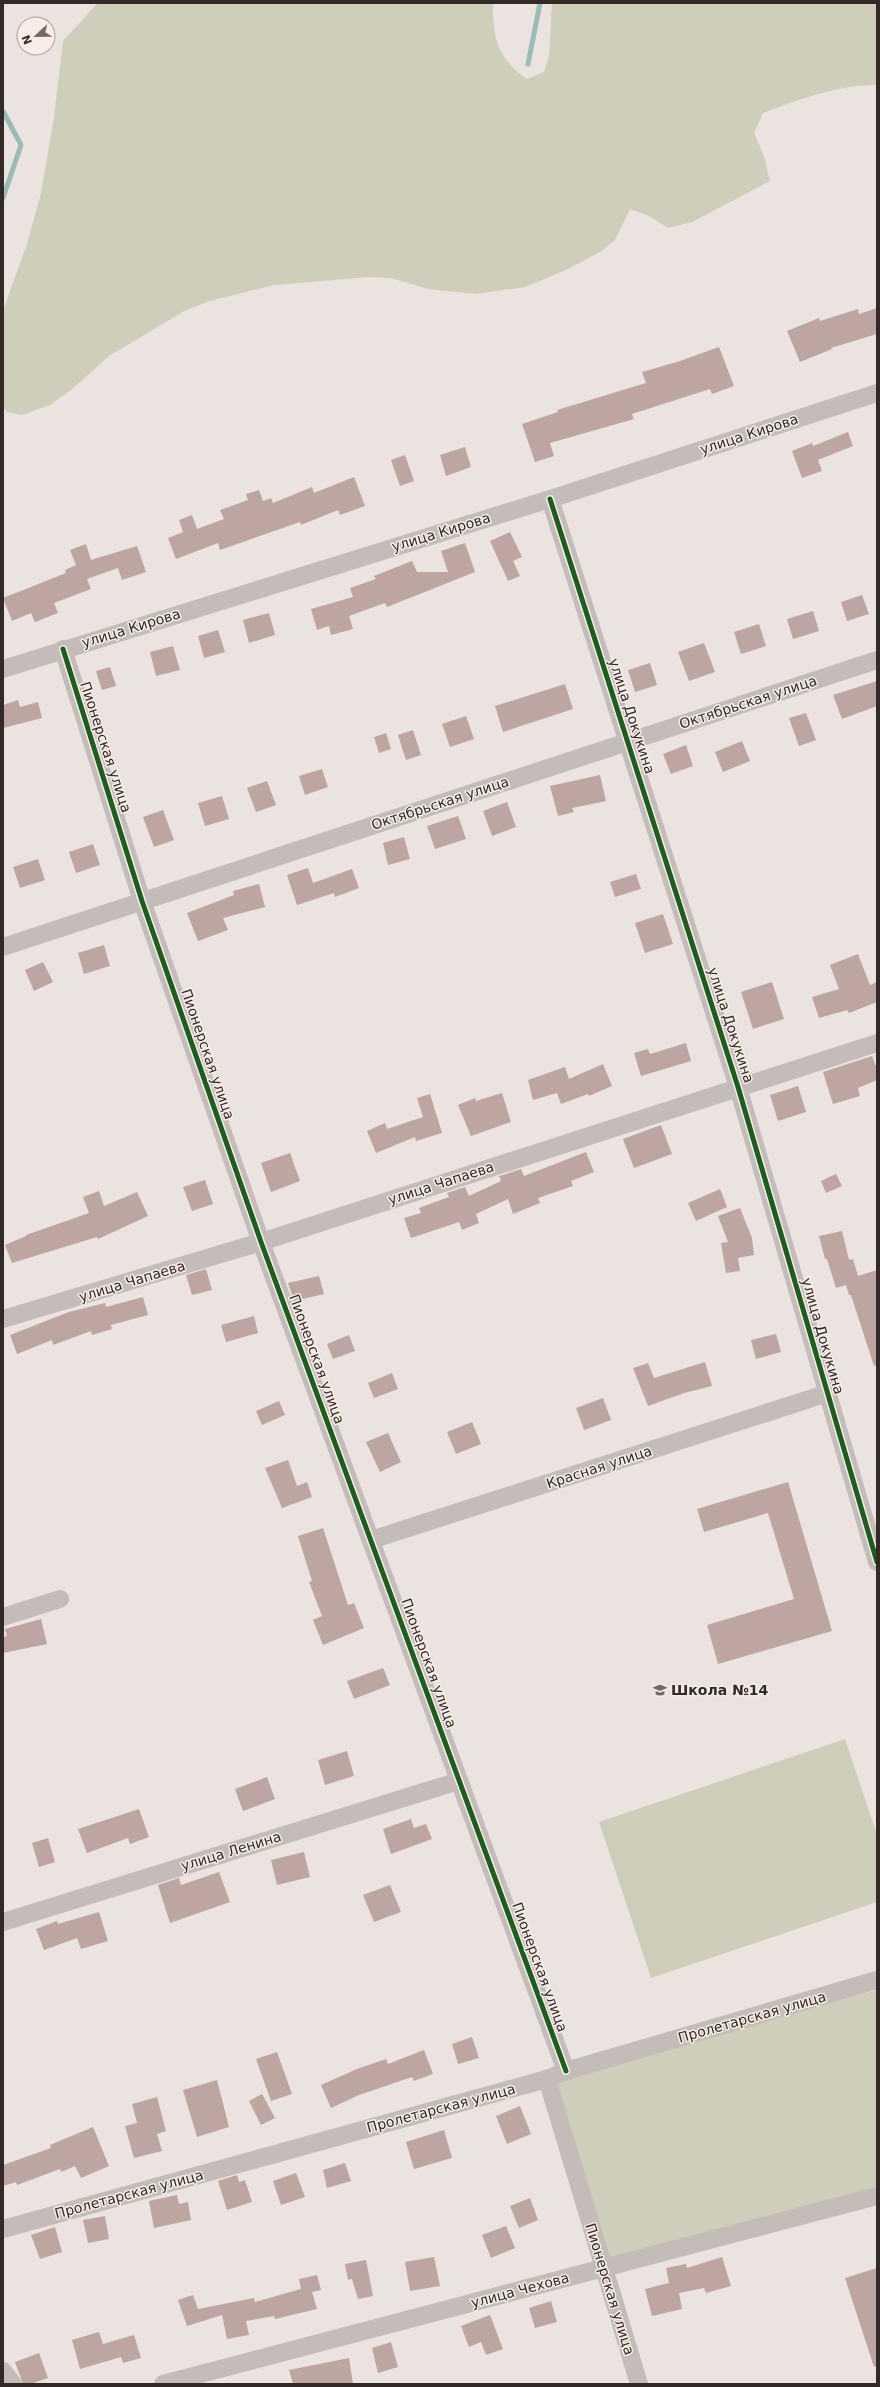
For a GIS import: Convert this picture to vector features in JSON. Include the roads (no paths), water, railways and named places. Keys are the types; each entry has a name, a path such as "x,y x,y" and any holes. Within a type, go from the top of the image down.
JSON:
{"street":[{"name":"улица Кирова","path":"3,669 62,649 550,499 877,393"},
{"name":"улица Докукина","path":"550,499 738,1086 877,1562"},
{"name":"Пионерская улица","path":"62,649 142,901 261,1242 566,2071"},
{"name":"Октябрьская улица","path":"3,947 877,660"},
{"name":"улица Чапаева","path":"3,1319 261,1242 738,1086 877,1043"},
{"name":"Красная улица","path":"371,1540 828,1393"},
{"path":"3,1617 60,1599"},
{"name":"улица Ленина","path":"3,1922 459,1781"},
{"name":"Пролетарская улица","path":"3,2229 547,2079 566,2071 877,1980"},
{"name":"Пионерская улица","path":"547,2079 639,2384"},
{"name":"улица Чехова","path":"163,2384 877,2196"},
{"path":"3,2370 13,2384"}],"waterway":[{"path":"528,64 540,3"},
{"path":"3,111 21,145 3,198"}],"place":[{"name":"Школа №14","path":"660,1690"}]}
